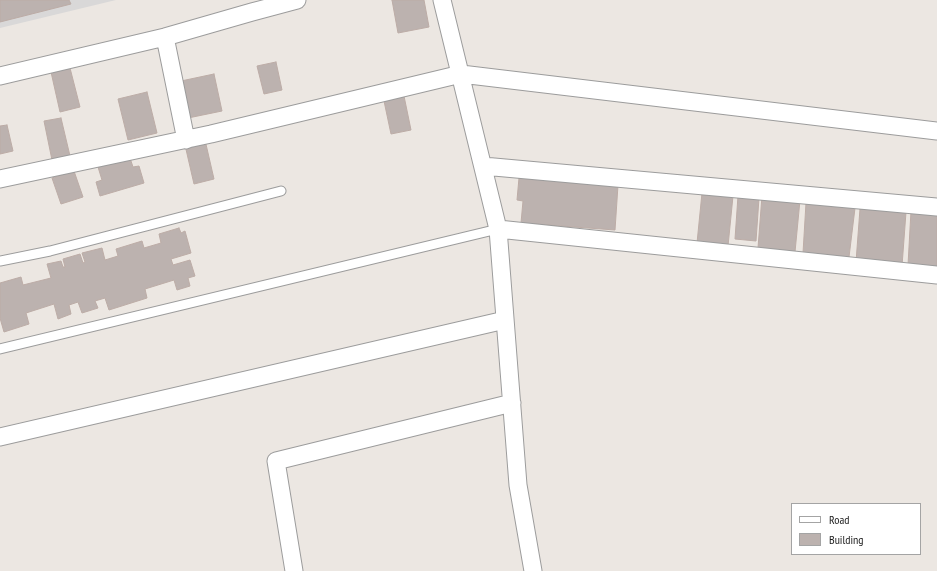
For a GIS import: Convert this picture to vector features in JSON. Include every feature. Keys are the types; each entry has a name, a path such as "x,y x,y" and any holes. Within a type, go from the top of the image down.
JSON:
{"street":[{"path":"0,76 165,37 297,0"},
{"path":"442,0 498,229 518,485 533,571"},
{"path":"165,37 186,140"},
{"path":"0,179 186,140 461,74 937,131"},
{"path":"483,166 937,207"},
{"path":"498,229 937,275"},
{"path":"0,437 505,320"},
{"path":"294,571 276,461 512,403"}],"lane":[{"path":"0,261 50,251 281,190"},
{"path":"0,349 498,229"}],"shaded area":[{"path":"0,0 116,0 0,28"}],"building":[{"path":"0,0 69,0 71,4 0,22"},
{"path":"392,0 424,0 429,27 398,33"},
{"path":"276,62 282,90 264,94 257,66"},
{"path":"70,68 80,107 60,112 51,72"},
{"path":"214,74 222,111 188,118 181,81"},
{"path":"147,92 157,133 128,140 118,99"},
{"path":"404,96 411,130 391,134 384,101"},
{"path":"61,118 70,156 52,160 44,121"},
{"path":"7,125 13,151 0,154 0,126"},
{"path":"205,140 214,179 194,184 185,145"},
{"path":"130,158 133,167 139,166 144,183 100,196 96,182 102,180 98,167"},
{"path":"74,171 83,197 61,204 52,178"},
{"path":"519,178 618,185 615,230 521,223 523,201 517,200"},
{"path":"702,193 733,196 728,246 697,243"},
{"path":"738,196 759,198 756,241 735,239"},
{"path":"762,196 800,200 795,252 758,248"},
{"path":"806,203 855,208 849,257 803,253"},
{"path":"860,209 906,212 902,266 856,262"},
{"path":"911,211 937,213 937,267 908,265"},
{"path":"179,228 181,233 185,231 191,253 171,259 173,265 190,260 195,276 188,278 190,286 177,290 174,280 145,289 147,298 109,310 105,298 95,301 98,308 82,313 78,302 69,305 71,314 58,319 54,304 26,313 29,324 4,332 0,318 0,283 21,277 23,285 51,278 47,264 61,261 63,267 65,267 63,259 80,254 83,263 85,262 82,253 102,248 105,260 118,256 116,249 142,241 144,248 161,243 159,234"}]}
